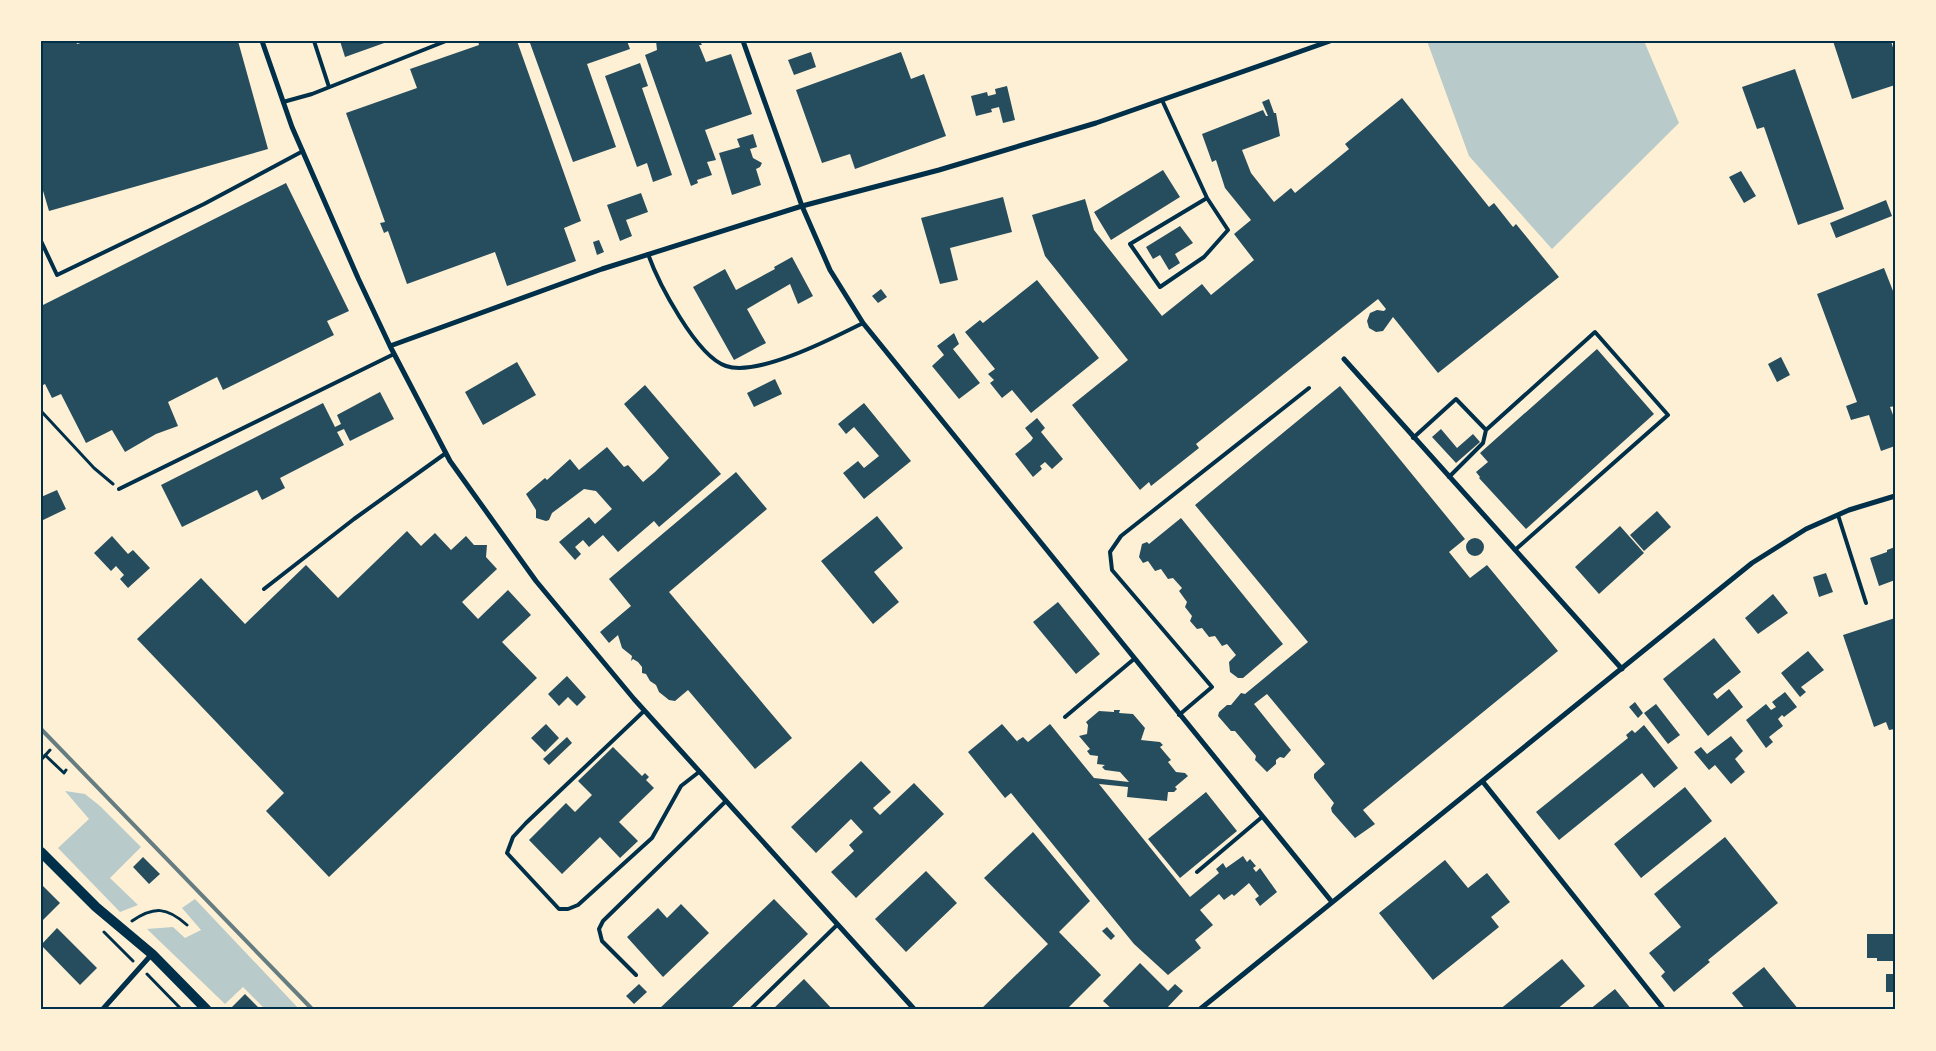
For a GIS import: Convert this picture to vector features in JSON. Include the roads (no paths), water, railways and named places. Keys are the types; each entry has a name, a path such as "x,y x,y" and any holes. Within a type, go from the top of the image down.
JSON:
{"main road":[{"path":"41,852 96,907 152,954 207,1010"}],"street":[{"path":"262,41 302,151 390,346 446,453 536,581 644,711 915,1010"},
{"path":"743,41 802,206 830,270 863,324 1179,716 1332,902"},
{"path":"390,346 648,254 802,206 939,170 1096,123 1330,41"},
{"path":"1344,359 1622,669"},
{"path":"1199,1010 1752,563 1806,529 1838,515 1895,496"},
{"path":"1483,782 1662,1007"},
{"path":"102,1010 152,954"}],"lane":[{"path":"314,41 329,87"},
{"path":"283,102 329,87 446,41"},
{"path":"1162,100 1207,198 1228,230 1204,257 1160,287 1130,244 1207,198"},
{"path":"41,241 57,275 204,204 302,151"},
{"path":"648,254 656,277 689,330 705,350 725,366 741,368 781,359 822,344 863,324"},
{"path":"1449,478 1483,443 1486,430 1595,332 1668,415 1515,550"},
{"path":"119,489 394,354"},
{"path":"1179,716 1212,687 1112,570 1110,552 1121,536 1309,388"},
{"path":"1413,438 1456,399 1486,430"},
{"path":"264,589 354,519 446,453"},
{"path":"1838,515 1866,603"},
{"path":"1066,717 1134,659"},
{"path":"644,711 526,823 514,837 507,853 559,909 568,909 578,904 652,838 681,786 699,772"},
{"path":"636,975 602,941 599,929 603,921 726,801"},
{"path":"1197,872 1262,817"},
{"path":"750,1010 837,925"}],"railway":[{"path":"41,729 313,1010"}]}
